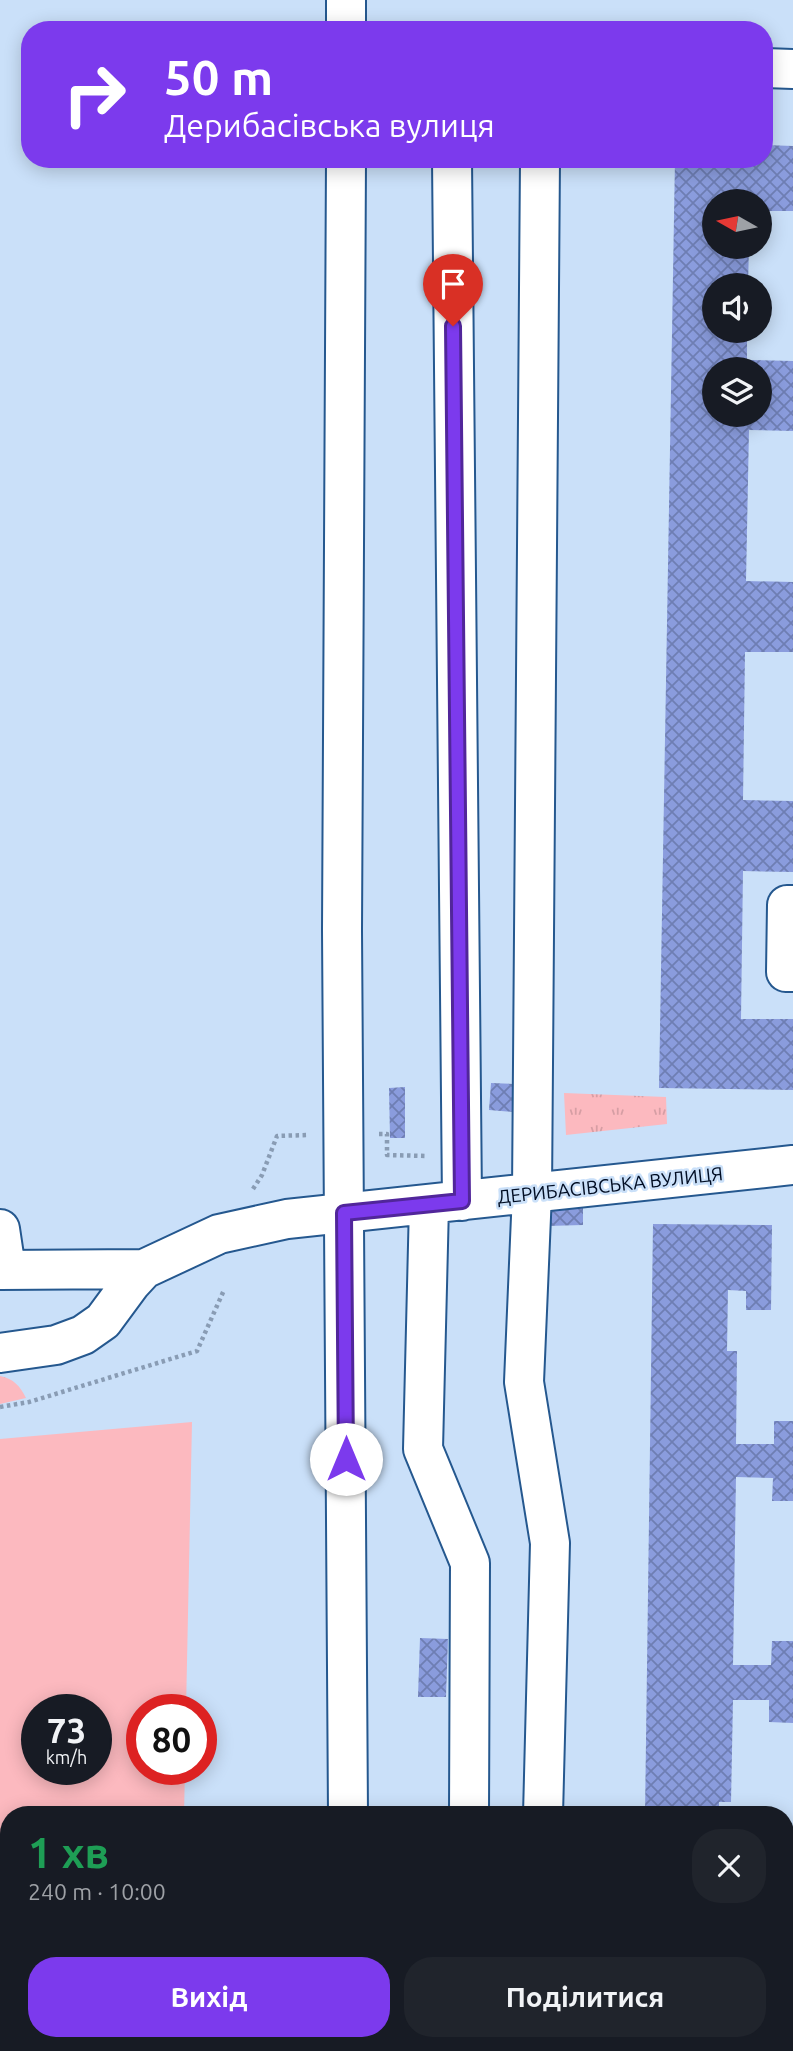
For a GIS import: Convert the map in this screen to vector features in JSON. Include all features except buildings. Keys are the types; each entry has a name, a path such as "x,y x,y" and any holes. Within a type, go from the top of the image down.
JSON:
{"main road":[{"path":"346,0 346,21"},
{"path":"773,68 793,69"},
{"path":"346,168 342,930 348,1806"},
{"path":"452,168 446,1203 424,1449 470,1563 469,1806"},
{"path":"540,168 532,1193 524,1382 550,1543 543,1806"},
{"path":"793,905 788,905 786,972 793,972"},
{"name":"ДЕРИБАСІВСЬКА ВУЛИЦЯ","path":"144,1269 219,1234 287,1219 793,1165"},
{"path":"0,1229 3,1269 144,1269"},
{"path":"0,1353 56,1345 83,1335 103,1321 144,1269"}],"path":[{"path":"387,1134 387,1155"},
{"path":"249,1194 262,1175 276,1136"},
{"path":"0,1407 29,1402 197,1351 224,1290"}],"green space":[{"path":"564,1093 666,1097 667,1124 566,1135"},
{"path":"0,1376 16,1384 26,1398 0,1404"},
{"path":"192,1422 186,1694 126,1694 126,1785 185,1785 184,1806 0,1806 0,1439"}],"route":[{"path":"346,1459 344,1213 462,1201 453,326"}]}
